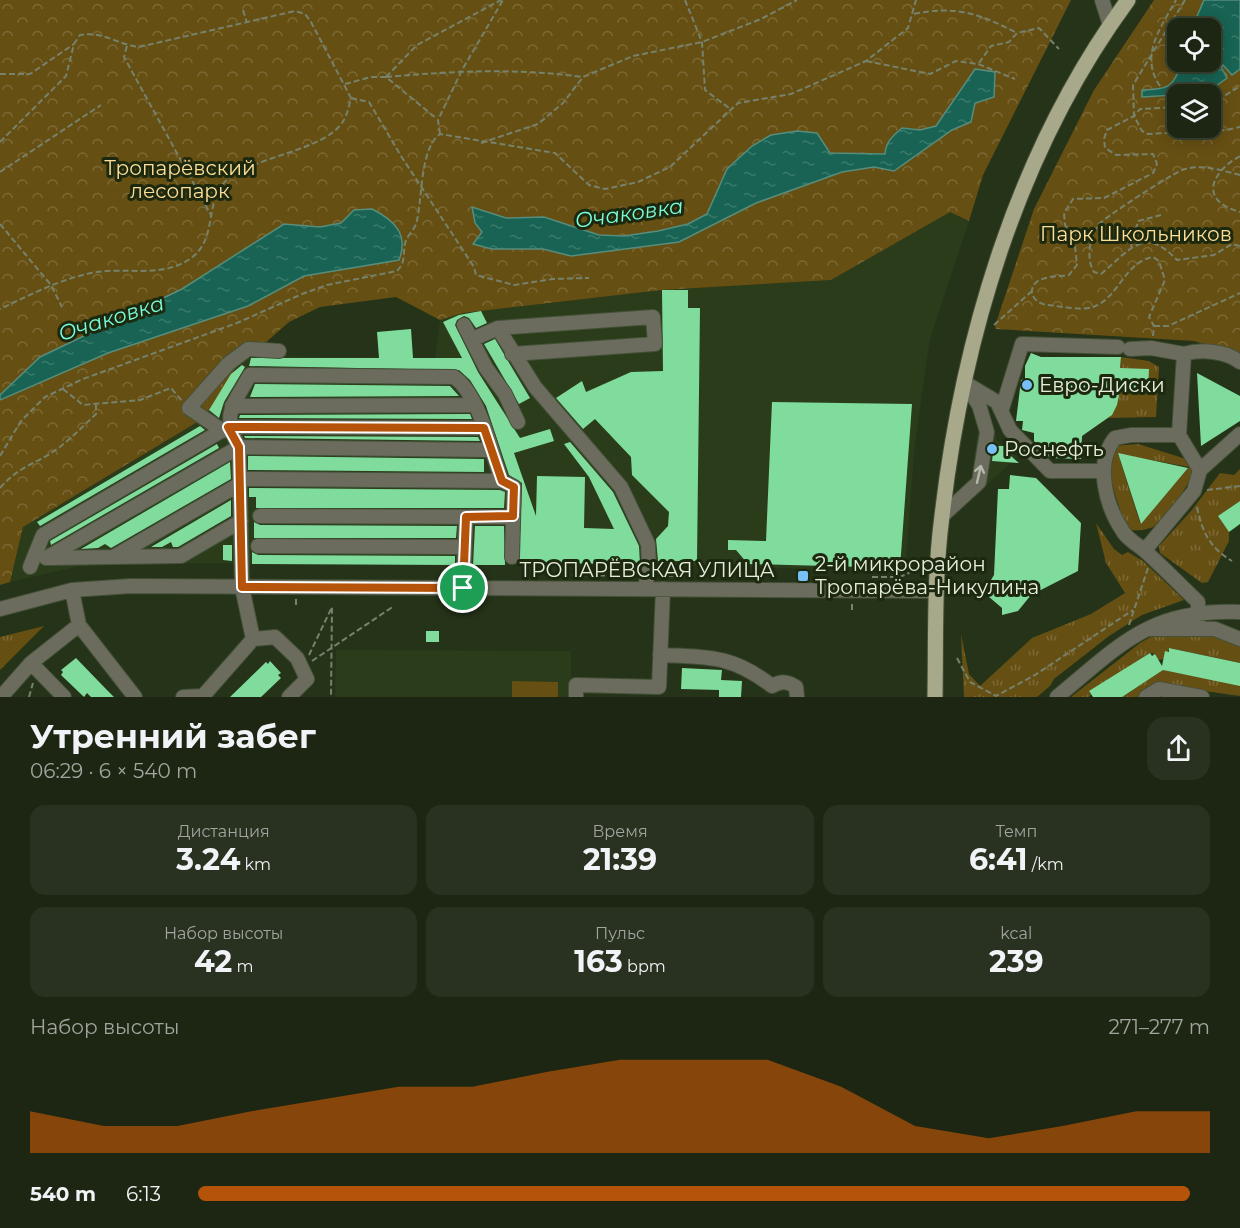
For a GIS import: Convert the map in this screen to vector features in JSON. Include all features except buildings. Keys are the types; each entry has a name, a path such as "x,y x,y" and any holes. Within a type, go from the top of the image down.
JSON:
{"main road":[{"path":"935,697 936,591 942,516 965,383 986,297 1010,224 1042,150 1110,25 1128,0"}],"street":[{"path":"1102,0 1110,25"},
{"path":"473,339 498,328 653,317 655,344 512,354"},
{"path":"464,325 486,368 505,394 518,422"},
{"path":"498,328 512,354 535,387 621,487 648,544 649,566 645,589"},
{"path":"1002,409 1022,344 1151,348 1185,354 1196,351 1232,356 1240,362"},
{"path":"253,639 242,587 239,447 225,429 189,408 228,364 248,349 279,351"},
{"path":"1185,354 1179,435 1200,470"},
{"path":"225,429 232,406 250,375 454,377 462,382 474,405 502,481"},
{"path":"965,383 997,402 1010,430 1050,471 1104,471"},
{"path":"942,516 979,482 987,432 978,405 965,383"},
{"path":"232,406 474,405"},
{"path":"484,428 225,429 43,535 30,567 239,447 490,450"},
{"path":"1148,554 1194,491 1200,470 1240,434"},
{"path":"1179,435 1131,435 1114,438 1106,449 1104,471 1112,510 1125,534 1198,603 1198,629"},
{"path":"113,557 240,482 502,481 514,487 512,557"},
{"path":"260,516 513,516"},
{"path":"463,588 466,517"},
{"path":"46,558 181,556 241,521"},
{"path":"258,546 465,547"},
{"name":"ТРОПАРЁВСКАЯ УЛИЦА","path":"0,609 72,590 131,586 936,591"},
{"path":"576,697 576,685 659,687 663,589"},
{"path":"72,590 79,625 135,697"},
{"path":"1056,697 1126,640 1143,629 1167,620 1198,613 1240,612"},
{"path":"1,697 32,663 79,625"},
{"path":"1143,629 1215,629 1240,639"},
{"path":"183,697 203,696 253,639 274,637 303,668 307,679 289,697"},
{"path":"660,655 719,657 753,671 772,692 780,682 788,682 796,687 797,697"},
{"path":"32,663 64,697"},
{"path":"1146,697 1159,689 1202,697"}],"path":[{"path":"440,134 438,120 462,70 502,0"},
{"path":"386,77 417,45 502,0"},
{"path":"691,0 685,1 702,42 705,90 729,108"},
{"path":"789,0 792,3"},
{"path":"345,84 371,77 462,70 510,69 583,77 633,56 702,42 761,19 797,0"},
{"path":"0,456 21,421 45,397 237,323 319,288 397,271 406,257 406,241 416,225 428,154 433,139 440,134 480,143 555,153 589,185 605,189 638,182 670,167 729,108 738,103 791,94 866,61 908,28 916,0"},
{"path":"1160,86 1155,79 1150,56 1152,44 1176,0"},
{"path":"1185,0 1133,85 1134,116 1142,131 1148,134 1226,130 1240,127"},
{"path":"913,15 939,9 970,12 1017,33"},
{"path":"243,10 248,23"},
{"path":"0,142 66,76 75,44 80,35 97,33 127,46 139,47 295,11 305,14 351,98 342,123 328,136 227,179 215,198 208,237 196,255 181,264 152,270 123,268 95,272 51,285 0,309"},
{"path":"978,64 991,46 1009,42 1017,33 1039,28 1059,49"},
{"path":"0,74 30,74 75,44"},
{"path":"127,46 124,57 212,217"},
{"path":"866,61 930,74 956,61 978,64 1015,79"},
{"path":"386,77 438,120"},
{"path":"480,143 538,124 563,103 583,77"},
{"path":"1221,98 1240,87"},
{"path":"351,98 369,102 474,267 476,275 514,285 589,278"},
{"path":"0,172 101,105"},
{"path":"1151,348 1154,326 1149,316 1165,280 1160,261 1152,257 1137,262 1103,302 1091,308 1042,304 1034,298 1032,291 1034,284 1042,279 1069,275 1077,265 1074,236 1065,225 1064,213 1072,199 1104,198 1153,173 1157,164 1153,154 1116,155 1105,148 1104,140 1107,130 1134,116 1140,110 1167,108"},
{"path":"1240,156 1219,171 1214,185 1218,202 1225,208 1240,212"},
{"path":"1240,176 1207,167 1185,169 1099,225 1091,243 1089,264 1094,272 1101,274 1131,247 1148,242 1163,246 1177,260 1214,255 1232,244 1240,246"},
{"path":"1131,247 1138,221 1161,215"},
{"path":"0,224 51,285 62,307"},
{"path":"994,325 1032,291"},
{"path":"1154,326 1168,327 1240,293"},
{"path":"63,389 83,405 140,400 171,388 189,408"},
{"path":"0,488 14,472 55,450 72,437 96,414 96,403"},
{"path":"1232,561 1210,544 1205,536 1194,491 1240,486"},
{"path":"1126,640 1148,554"},
{"path":"303,668 394,606"},
{"path":"303,668 332,607 331,697"},
{"path":"957,658 970,682 996,696 1035,675 1133,610"}],"shaded area":[{"path":"950,212 969,221 930,339 915,443 905,571 649,565 136,563 80,566 10,582 23,527 204,418 243,356 435,358 440,320 463,313 662,290 831,280"},
{"name":"Роснефть","path":"982,398 998,442 1017,457 968,503"},
{"path":"336,650 571,651 571,697 335,697"}],"green space":[{"name":"Тропарёвский лесопарк","path":"0,0 1071,0 983,175 969,221 950,212 831,280 662,290 463,313 440,320 396,297 320,307 289,322 249,357 243,356 204,418 23,527 10,582 0,585"},
{"name":"Парк Школьников","path":"1154,0 1240,0 1240,355 1194,341 996,329 995,326 1034,209 1094,90"},
{"path":"1121,357 1149,361 1159,367 1156,417 1109,418 1117,405"},
{"path":"1138,444 1183,458 1195,467 1178,499 1155,526 1143,530 1131,530 1124,523 1108,471 1112,446","holes":["1118,454 1189,467 1141,523 1140,523"]},
{"path":"1240,469 1240,501 1218,516 1229,532 1229,541 1208,582 1202,583 1160,553 1159,546 1191,511 1220,473 1234,475"},
{"path":"1096,523 1114,549 1122,555 1128,552 1143,561 1184,600 1142,615 1109,636 1054,679 1050,686 1037,697 964,697 961,634 969,674 980,686 1032,638 1091,614 1125,593 1106,563"},
{"path":"44,626 0,670 0,637"},
{"path":"1156,634 1216,634 1240,643 1240,663 1170,648 1164,659 1158,660 1155,654 1150,653 1089,692 1091,694 1089,697 1071,697 1140,643"},
{"path":"1163,670 1240,685 1240,696 1169,686 1141,697 1122,697"},
{"path":"512,681 558,682 558,697 512,697"}],"water":[{"path":"1204,0 1240,0 1240,69 1232,75 1223,65 1221,67 1221,18 1196,18"},
{"path":"1221,67 1227,78 1219,84 1170,84 1178,72 1221,72"},
{"path":"975,69 995,72 994,97 975,103 971,122 952,130 894,171 874,167 842,172 756,203 679,242 571,256 543,249 492,249 473,244 482,232 475,223 472,207 506,218 544,217 599,235 624,236 688,224 707,214 727,169 752,146 771,135 797,131 817,133 830,153 885,154 888,142 902,128 920,130 936,126"},
{"path":"1167,86 1167,95 1142,97 1142,90"},
{"path":"372,209 387,218 398,229 402,243 399,260 304,276 248,306 108,353 0,400 0,395 40,357 182,289 284,224 320,227 341,223 354,210"}],"place":[{"name":"Евро-Диски","path":"1027,385"},
{"name":"Роснефть","path":"992,449"},
{"name":"2-й микрорайон Тропарёва-Никулина","path":"803,576"}],"route":[{"path":"228,427 484,428 502,481 514,487 513,516 466,517 463,588 242,587 239,447 228,427"}],"water label":[{"name":"Очаковка","path":"629,213"},
{"name":"Очаковка","path":"111,318"}]}
